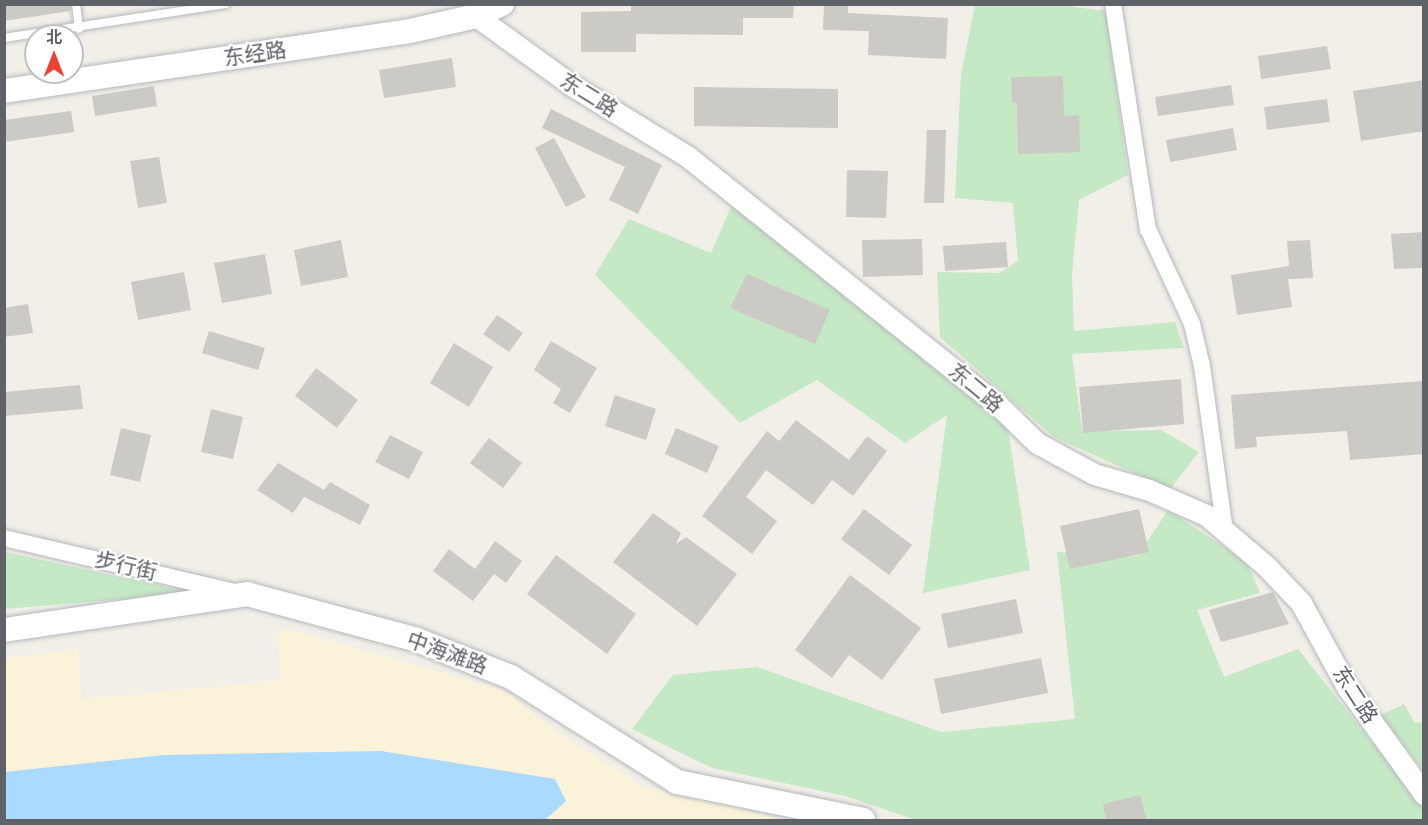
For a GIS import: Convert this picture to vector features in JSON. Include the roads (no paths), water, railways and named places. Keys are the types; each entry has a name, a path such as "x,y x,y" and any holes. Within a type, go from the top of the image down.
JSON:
{"main road":[{"name":"东经路","path":"4,91 411,31 476,16 502,4"},
{"name":"中海滩路","path":"4,630 247,594 417,640 511,677 677,782 863,820"}],"street":[{"path":"1113,4 1148,229 1192,324 1202,366 1225,532"},
{"name":"东二路","path":"476,16 573,86 687,156 998,405 1037,443 1094,474 1149,490 1206,515 1301,603 1347,687 1424,794"},
{"name":"步行街","path":"4,538 247,594"}],"lane":[{"path":"76,4 78,24"},
{"path":"84,28 225,4"},
{"path":"4,38 24,36"}],"water":[{"path":"381,751 555,779 566,801 545,820 5,820 5,772 164,755"}]}
